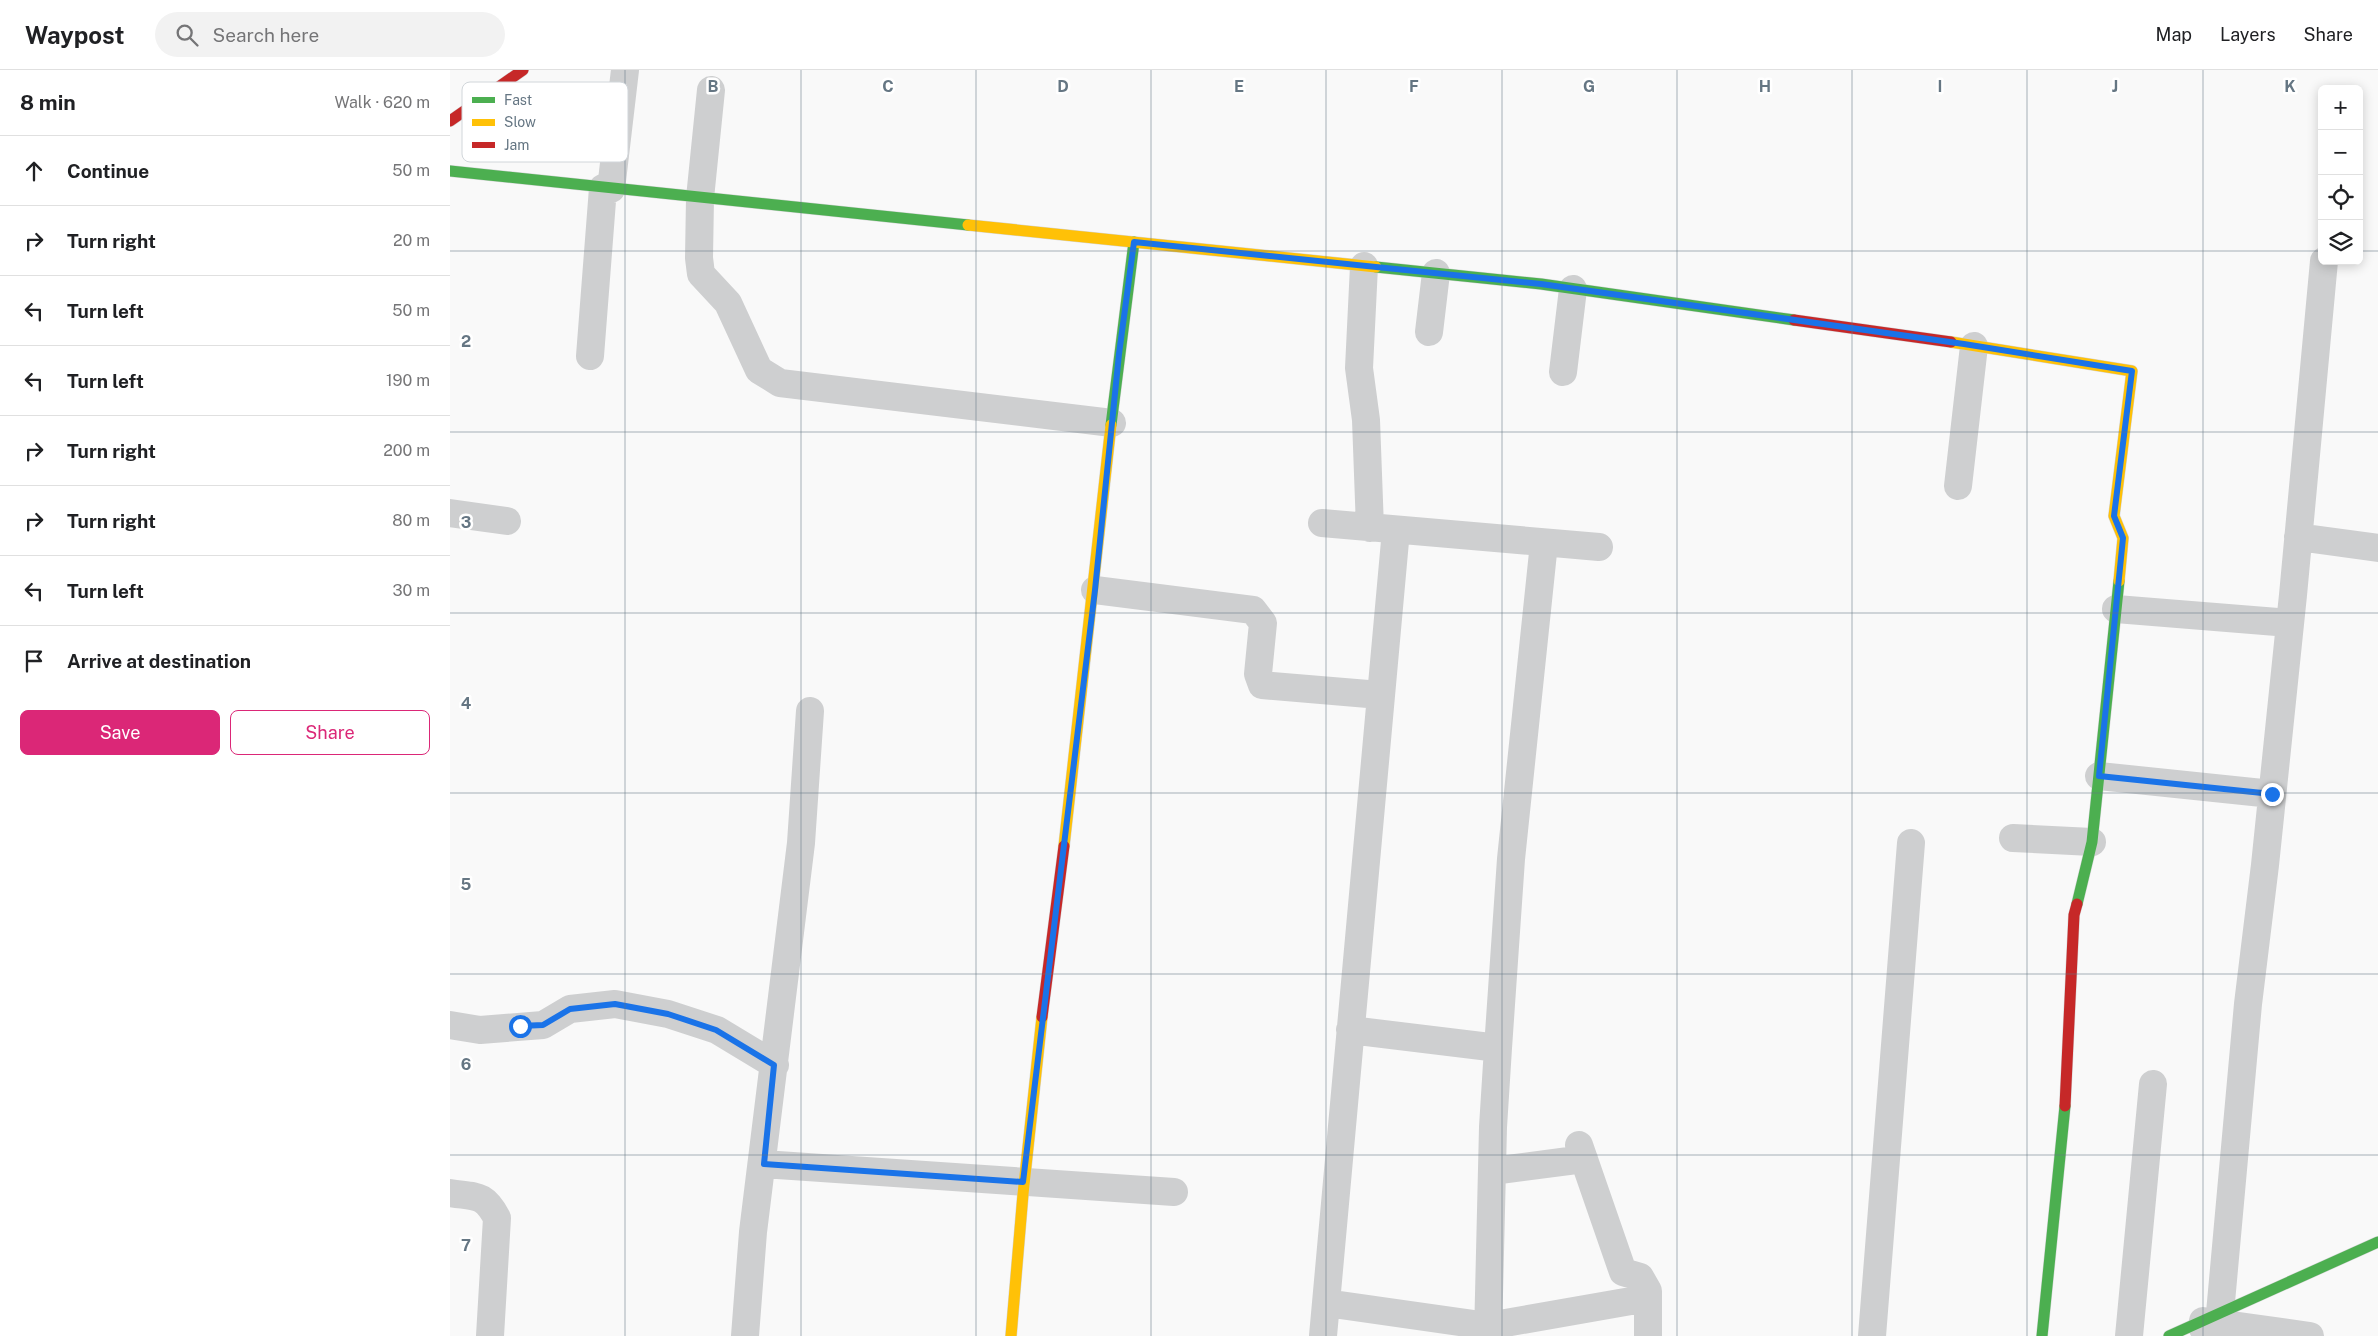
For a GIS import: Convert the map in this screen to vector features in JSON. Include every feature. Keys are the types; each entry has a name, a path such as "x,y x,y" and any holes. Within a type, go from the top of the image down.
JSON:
{"street":[{"path":"501,82 511,74"},
{"path":"711,90 700,198 699,258 701,274 728,303 759,370 780,383 1112,423"},
{"path":"450,121 462,112"},
{"path":"590,356 611,162"},
{"path":"450,171 1436,273 1573,289 1974,346 2132,371 2114,516 2123,538 2092,842 2074,915 2064,1117 2042,1336"},
{"path":"1011,1336 1023,1182 1095,590 1112,423 1134,242"},
{"path":"2208,1324 2272,794 2324,265"},
{"path":"1323,1336 1380,695 1383,529 1359,368 1364,266"},
{"path":"1429,332 1436,273"},
{"path":"1563,372 1573,289"},
{"path":"1958,486 1974,346"},
{"path":"450,513 507,521"},
{"path":"1322,523 1599,547"},
{"path":"2298,537 2378,548"},
{"path":"1488,1331 1492,1171 1511,859 1544,543"},
{"path":"1095,590 1253,610 1263,623 1258,674 1262,685 1380,695"},
{"path":"2116,609 2290,623"},
{"path":"745,1336 753,1232 801,843 810,711"},
{"path":"2099,776 2272,794"},
{"path":"2013,838 2092,842"},
{"path":"1872,1336 1912,843"},
{"path":"450,1025 480,1030 543,1025 570,1009 615,1004 668,1014 716,1030 774,1065"},
{"path":"1350,1030 1498,1048"},
{"path":"2129,1336 2153,1084"},
{"path":"1492,1171 1581,1152 1623,1272 1640,1277 1648,1291 1648,1336"},
{"path":"762,1164 1174,1192"},
{"path":"450,1193 484,1200 489,1203 496,1218 490,1336"},
{"path":"2169,1336 2208,1324 2378,1242"},
{"path":"1326,1303 1488,1331 1648,1298"},
{"path":"2208,1324 2310,1336"}],"traffic: fast":[{"path":"450,171 968,225"},
{"path":"1111,425 1134,242"},
{"path":"1376,267 1541,284 1794,320"},
{"path":"2077,904 2092,842 2119,581"},
{"path":"2042,1336 2065,1106"},
{"path":"2169,1336 2378,1242"}],"traffic: slow":[{"path":"968,225 1376,267"},
{"path":"1951,342 2132,371 2114,516 2123,538 2119,581"},
{"path":"1064,846 1111,425"},
{"path":"1011,1336 1023,1194 1042,1017"}],"traffic: jam":[{"path":"506,82 523,70"},
{"path":"450,121 462,113"},
{"path":"1794,320 1951,342"},
{"path":"1042,1017 1064,846"},
{"path":"2065,1106 2074,915 2077,904"}],"route":[{"path":"520,1026 543,1025 570,1009 615,1004 668,1014 716,1030 774,1065 762,1164 1023,1182 1095,590 1119,354 1134,242 1541,284 1964,344 2132,371 2114,516 2123,538 2099,776 2272,794"}]}
